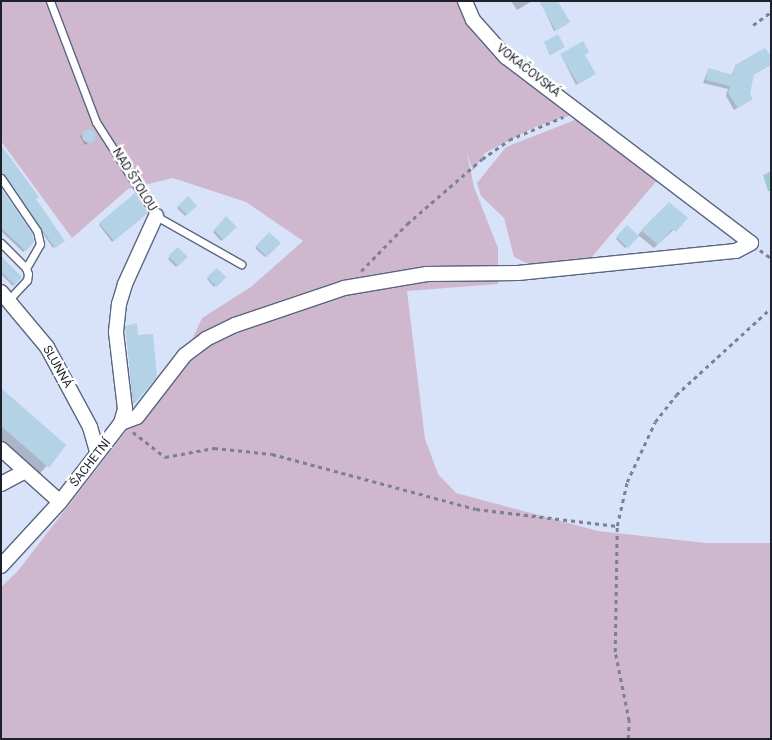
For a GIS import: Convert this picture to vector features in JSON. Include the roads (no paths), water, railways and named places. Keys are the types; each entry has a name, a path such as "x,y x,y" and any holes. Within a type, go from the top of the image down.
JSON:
{"street":[{"name":"VOKAČOVSKÁ","path":"344,288 427,274 518,273 736,251 751,243 580,111 506,57 473,20 465,1"},
{"name":"NAD ŠTOLOU","path":"122,423 125,409 116,332 120,304 125,284 156,216"},
{"name":"ŠACHETNÍ","path":"1,566 60,502 122,423 137,417 185,355 206,340 235,325 344,288"},
{"name":"SLUNNÁ","path":"4,300 46,347 90,427 98,452"},
{"path":"1,449 60,502"},
{"path":"1,484 25,471"}],"lane":[{"name":"NAD ŠTOLOU","path":"50,1 96,122 156,216"},
{"path":"1,178 37,231 40,244 26,268 27,280 4,300"},
{"path":"156,216 241,264"},
{"path":"1,243 26,268"}]}
